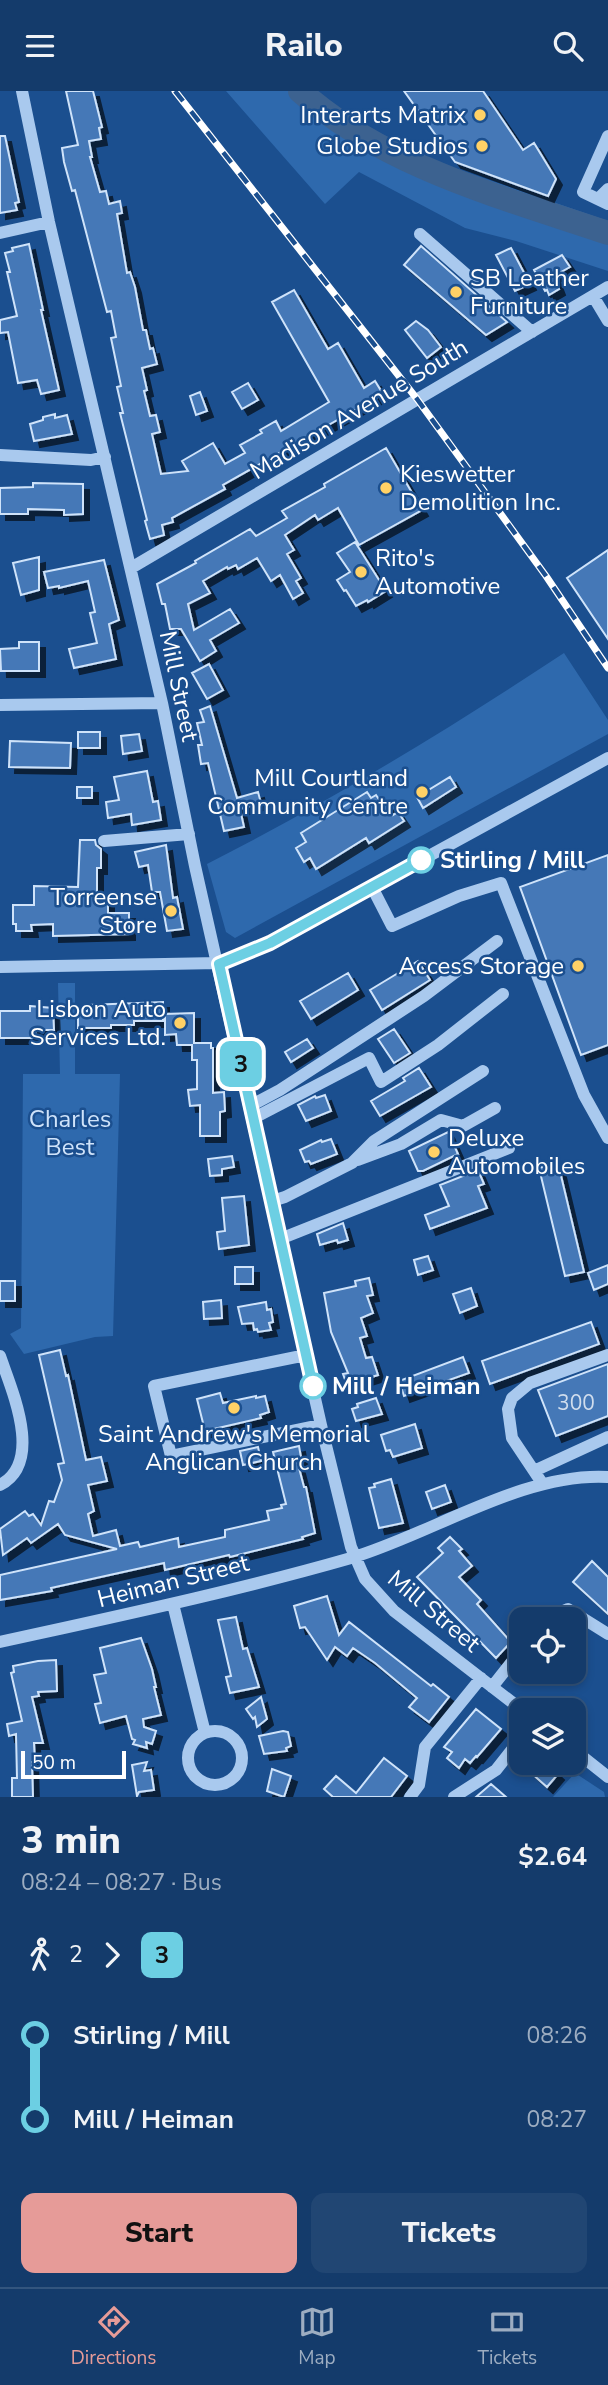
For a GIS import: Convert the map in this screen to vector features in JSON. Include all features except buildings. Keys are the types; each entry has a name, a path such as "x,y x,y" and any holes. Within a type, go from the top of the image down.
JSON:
{"street":[{"name":"Mill Street","path":"22,91 162,703 321,1425 355,1557 365,1579 394,1611 509,1700"},
{"path":"608,136 583,192 603,202 608,189"},
{"path":"0,233 50,222"},
{"path":"420,234 532,332"},
{"name":"Madison Avenue South","path":"131,568 608,287"},
{"path":"593,296 608,321"},
{"path":"0,455 91,460 105,457"},
{"path":"0,705 162,703"},
{"path":"0,967 219,964 270,943 608,758"},
{"path":"104,841 189,834"},
{"path":"372,887 392,926 459,896 501,883 584,1095 608,1138"},
{"path":"252,1112 280,1090 424,996 496,941"},
{"path":"252,1112 289,1101 369,1058 381,1082 430,1052 503,994"},
{"path":"352,1163 374,1141 483,1071"},
{"path":"272,1201 352,1163 401,1144 442,1119 463,1126 495,1108"},
{"path":"281,1239 509,1148"},
{"path":"306,1355 154,1386 171,1456 321,1425"},
{"path":"542,1483 512,1438 508,1409 512,1398 530,1383 608,1355"},
{"path":"0,1356 12,1390 24,1443 22,1459 9,1480 0,1485"},
{"path":"534,1471 608,1437"},
{"name":"Heiman Street","path":"0,1642 173,1604 355,1557 542,1483 608,1477"},
{"path":"173,1604 205,1733"},
{"path":"586,1620 608,1634"},
{"path":"410,1797 419,1785 425,1747 509,1662"},
{"path":"205,1733 226,1733 234,1738 239,1746 241,1765 232,1779 223,1784 211,1785 202,1781 191,1770 188,1761 191,1745 205,1733"},
{"path":"454,1797 496,1770 509,1754"},
{"path":"586,1760 608,1777"}],"green space":[{"path":"226,91 314,91 327,102 378,132 434,161 608,221 608,271 516,241 465,228 359,172 325,204"},
{"name":"Mill Courtland Community Centre","path":"564,653 608,720 608,734 235,938 226,932 207,864 389,763"},
{"name":"Charles Best","path":"58,983 75,983 75,1074 120,1074 113,1336 95,1337 24,1354 10,1334 21,1328 23,1074 60,1074"},
{"path":"573,1775 578,1775 604,1792 605,1797 553,1797"}],"waterway":[{"path":"300,91 333,117 407,160 486,192 608,233"}],"railway":[{"path":"175,91 417,399 546,576 608,668"}],"bus line":[{"name":"3","path":"313,1386 219,964 270,943 421,860"}],"place":[{"name":"Interarts Matrix","path":"480,115"},
{"name":"Globe Studios","path":"482,146"},
{"name":"SB Leather Furniture","path":"456,292"},
{"name":"Kieswetter Demolition Inc.","path":"386,488"},
{"name":"Rito's Automotive","path":"361,572"},
{"name":"Mill Courtland Community Centre","path":"422,792"},
{"name":"Stirling / Mill","path":"421,860"},
{"name":"Torreense Store","path":"171,911"},
{"name":"Access Storage","path":"578,966"},
{"name":"Lisbon Auto Services Ltd.","path":"180,1023"},
{"name":"Deluxe Automobiles","path":"434,1152"},
{"name":"Mill / Heiman","path":"313,1386"},
{"name":"Saint Andrew's Memorial Anglican Church","path":"234,1408"}]}
